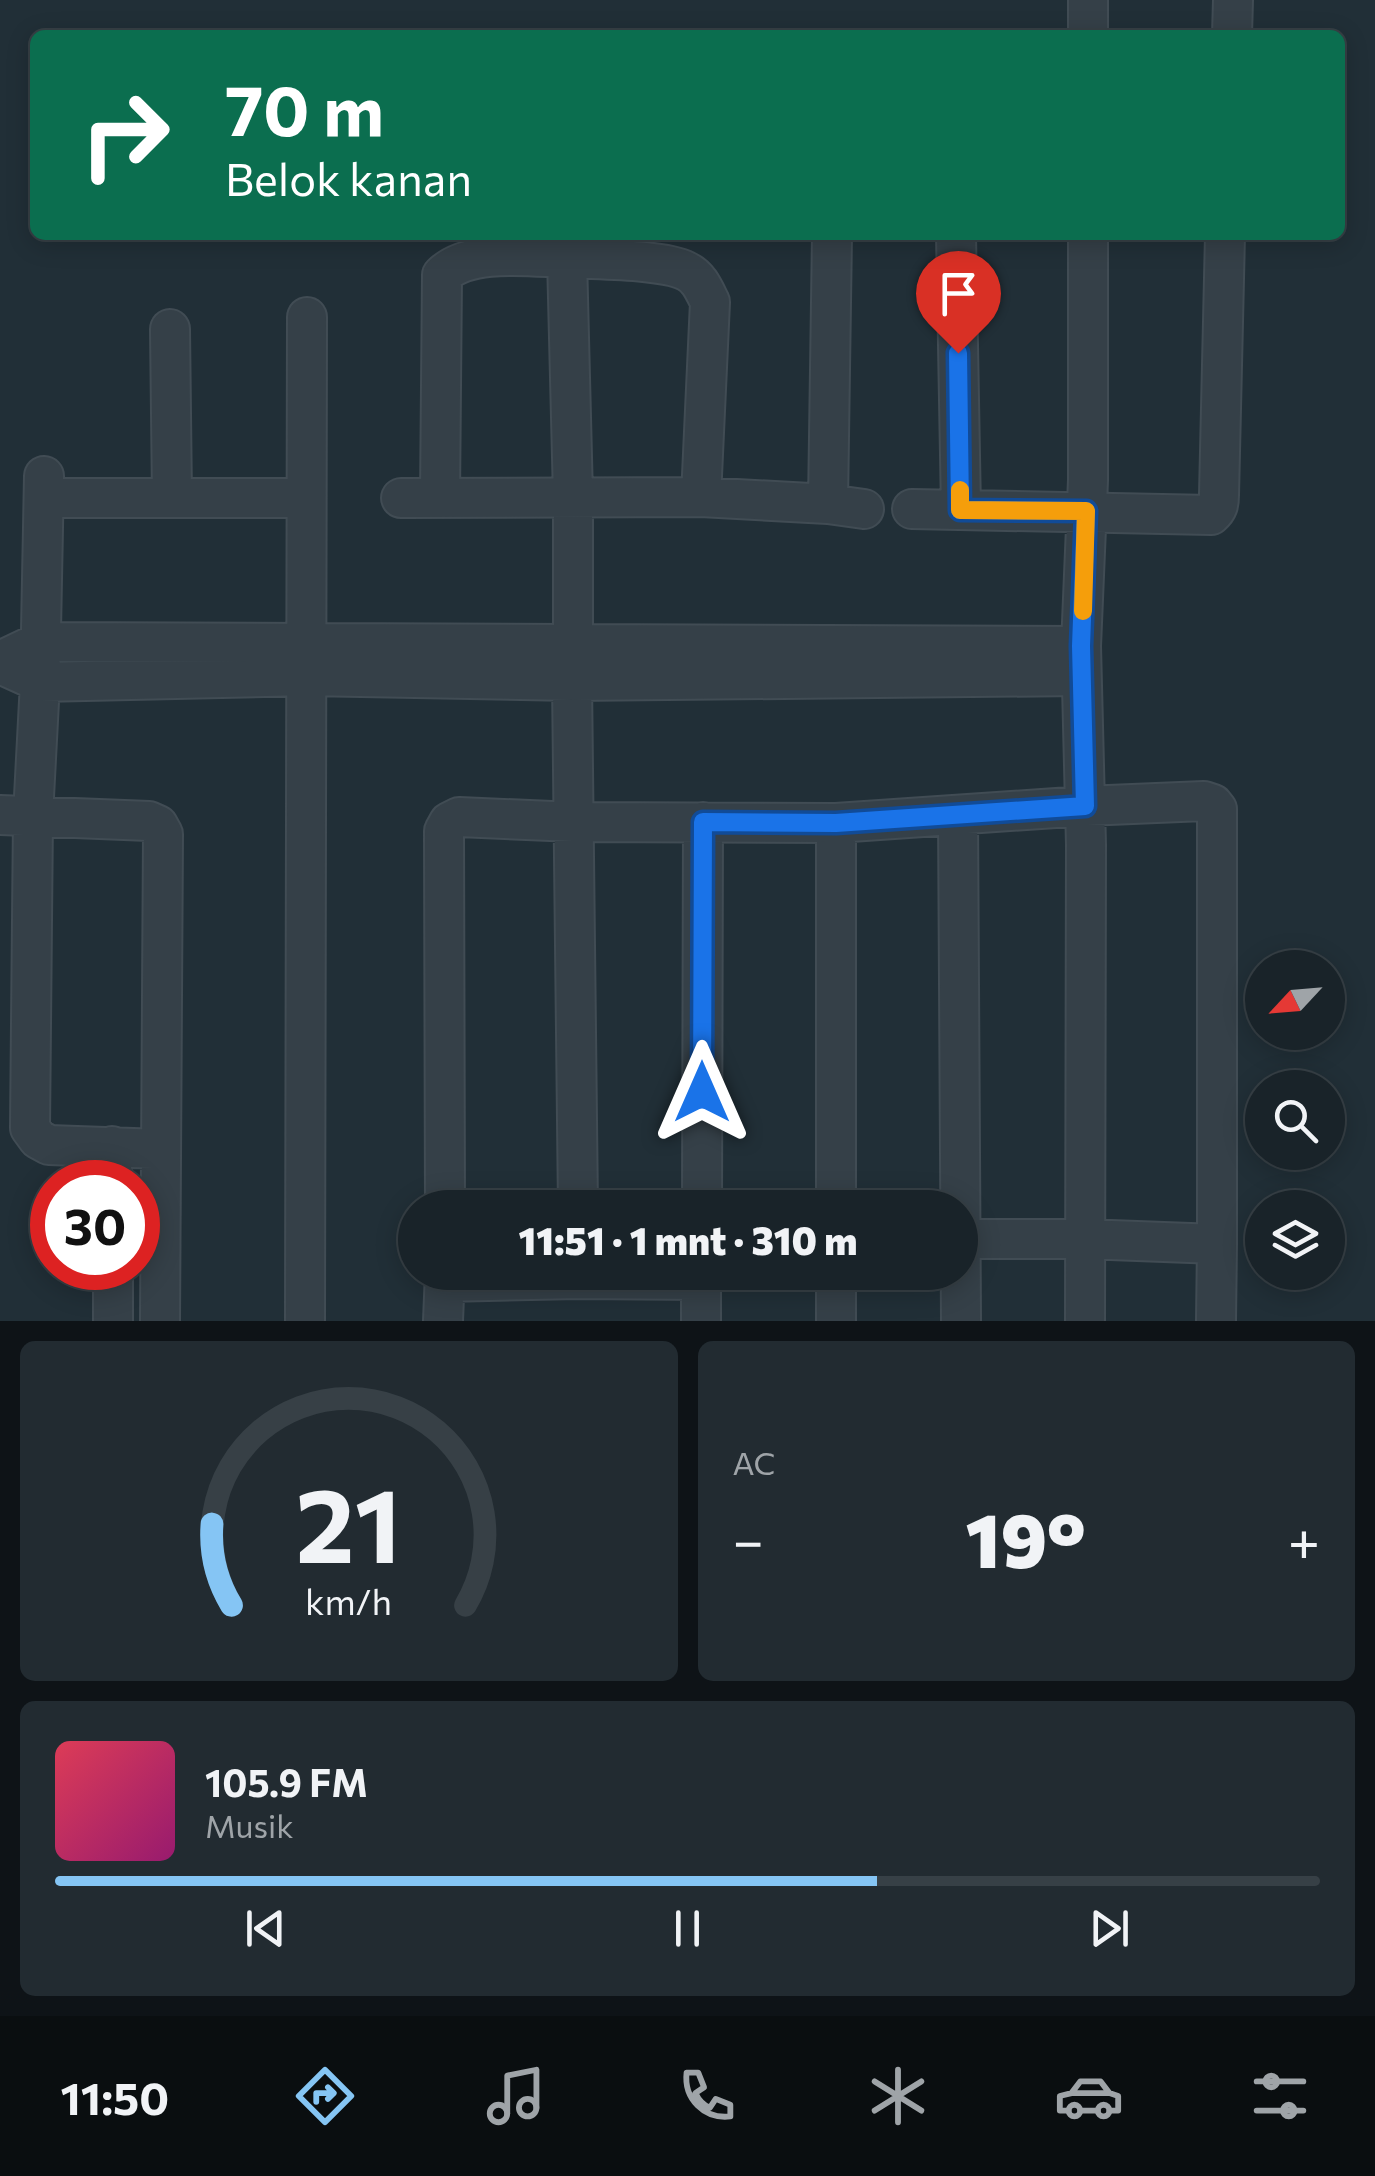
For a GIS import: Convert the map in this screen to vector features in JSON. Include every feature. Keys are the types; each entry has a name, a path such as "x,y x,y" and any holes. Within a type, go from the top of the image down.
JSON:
{"street":[{"path":"1088,0 1088,30"},
{"path":"1232,30 1233,0"},
{"path":"401,498 701,498 846,506 832,240"},
{"path":"956,240 960,510"},
{"path":"1085,1321 1085,806 1081,661 1088,240"},
{"path":"912,509 1211,514 1219,505 1225,240"},
{"path":"440,497 442,275 450,267 480,257 664,264 687,271 701,283 710,302 701,498"},
{"path":"567,258 573,497 578,1190"},
{"path":"305,1321 307,317"},
{"path":"170,329 172,498"},
{"path":"99,1160 50,1145 38,1139 30,1128 16,815 40,682 44,487 172,498 306,498"},
{"path":"0,663 40,642 306,660 1081,661"},
{"path":"0,663 40,682 306,660"},
{"path":"445,1190 444,831 459,817 574,822 836,823 1204,801 1217,810 1216,1321"},
{"path":"16,815 149,821 158,825 163,834 160,1321"},
{"path":"958,815 961,1190"},
{"path":"702,1190 703,822"},
{"path":"836,823 836,1190"},
{"path":"126,1160 161,1150"},
{"path":"978,1240 1217,1244"},
{"path":"113,1290 113,1321"},
{"path":"443,1321 444,1290"},
{"path":"701,1321 702,1290"},
{"path":"836,1290 836,1321"},
{"path":"961,1290 961,1321"}],"slow traffic":[{"path":"960,490 960,510 1086,511 1083,611"}],"route":[{"path":"702,1092 703,822 836,823 1085,806 1081,646 1086,511 960,510 958,353"}]}
